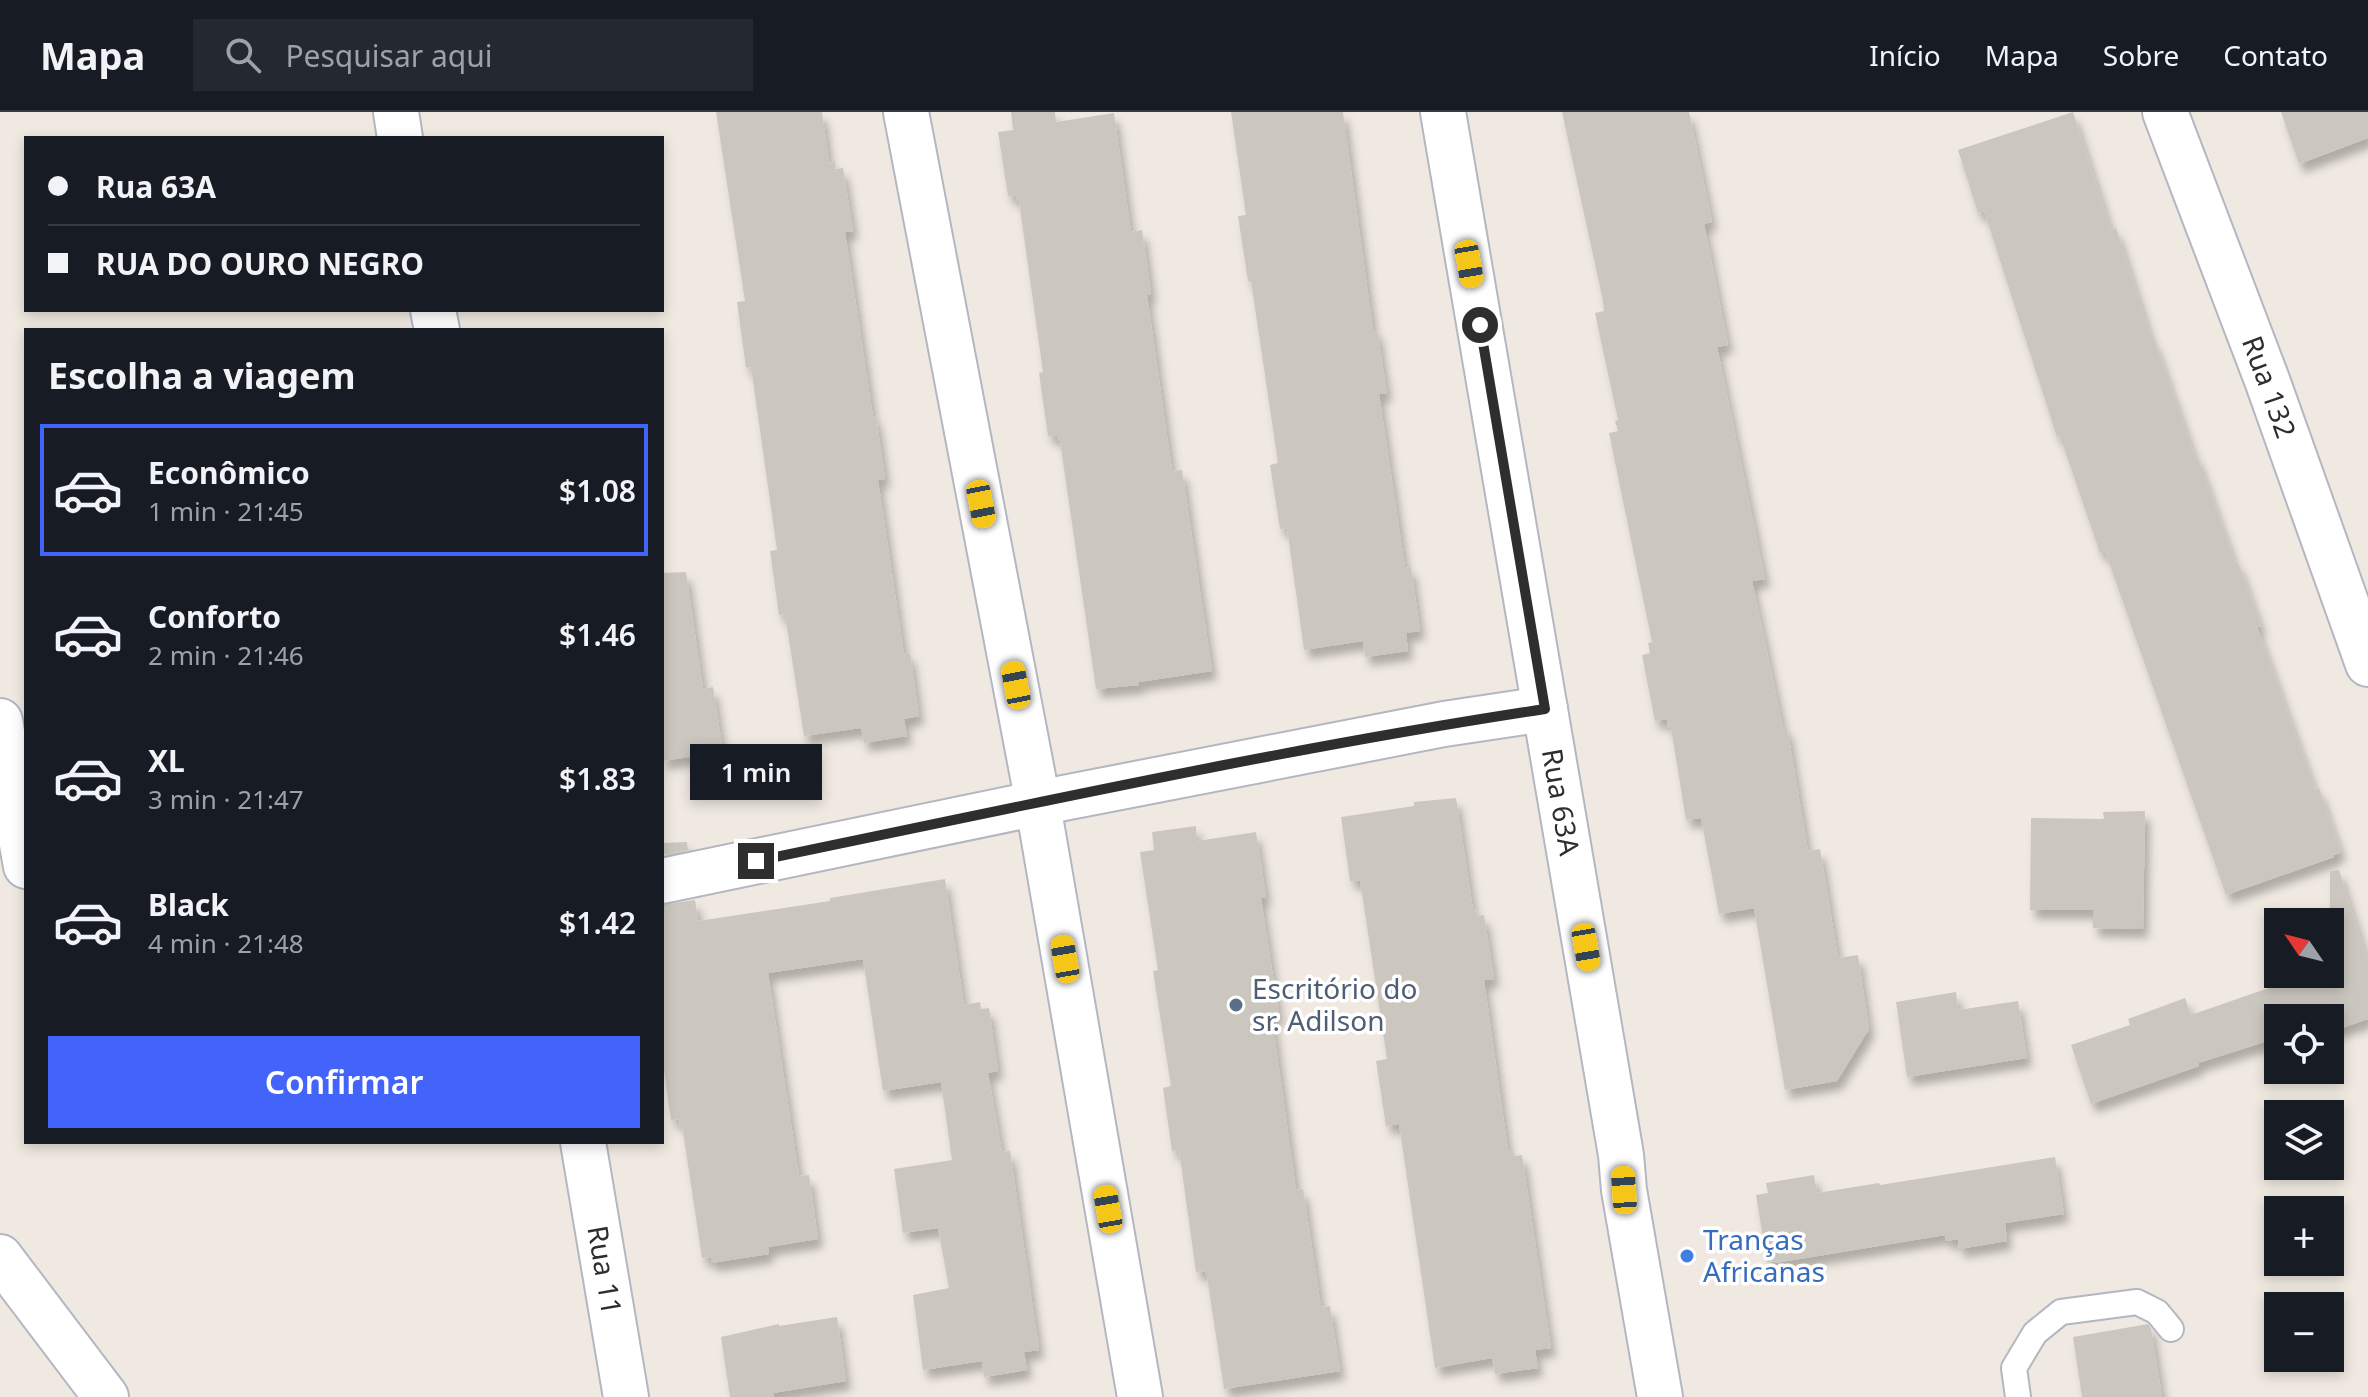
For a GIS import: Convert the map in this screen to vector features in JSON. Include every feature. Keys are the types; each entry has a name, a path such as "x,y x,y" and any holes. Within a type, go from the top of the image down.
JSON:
{"street":[{"path":"396,112 400,136"},
{"path":"906,112 1038,803 1140,1397"},
{"name":"Rua 63A","path":"1443,112 1660,1397"},
{"name":"Rua 132","path":"2165,112 2267,380 2368,664"},
{"path":"664,881 1038,803 1444,724 1545,709"},
{"path":"0,721 24,855"},
{"name":"Rua 11","path":"583,1144 626,1397"},
{"path":"0,1257 106,1397"}],"lane":[{"path":"2018,1397 2014,1368 2035,1333 2061,1312 2137,1302 2157,1312 2171,1329"}],"building":[{"path":"716,112 822,112 829,163 835,162 835,169 843,168 853,231 845,232 885,479 878,480 904,654 910,653 919,716 904,719 907,736 864,743 861,728 804,736 785,614 779,615 770,551 777,550 751,367 746,368 737,302 745,301"},
{"path":"1011,112 1055,112 1056,122 1114,113 1131,232 1142,230 1151,294 1147,295 1172,471 1182,470 1212,671 1139,682 1139,685 1096,689 1060,441 1057,441 1057,435 1048,436 1039,373 1043,372 1019,201 1016,201 1016,195 1008,196 998,132 1013,130"},
{"path":"1231,112 1343,112 1373,330 1377,330 1387,393 1379,394 1405,568 1411,567 1420,631 1406,633 1408,651 1365,657 1363,641 1304,650 1287,528 1280,529 1270,465 1278,463 1251,281 1248,281 1238,216 1246,215"},
{"path":"1562,112 1689,112 1712,222 1704,224 1728,345 1717,347 1765,579 1752,581 1783,728 1787,727 1808,851 1820,849 1838,958 1858,955 1869,1029 1837,1081 1785,1090 1754,908 1719,914 1701,818 1686,820 1671,728 1668,728 1667,719 1655,721 1642,655 1650,653 1648,643 1652,642 1609,433 1618,431 1615,421 1618,420 1595,313 1604,311 1603,301"},
{"path":"2073,112 2111,230 2116,228 2152,341 2235,563 2238,562 2261,626 2257,627 2341,852 2226,895 2105,551 2100,553 2060,436 2057,437 1984,211 1978,213 1958,150"},
{"path":"2281,112 2368,112 2368,138 2299,164"},
{"path":"686,572 703,689 713,687 723,752 664,761 664,573"},
{"path":"1456,798 1473,910 1476,916 1484,915 1494,979 1484,980 1508,1151 1513,1150 1514,1156 1522,1155 1551,1348 1535,1350 1538,1368 1495,1374 1492,1358 1435,1368 1399,1124 1386,1126 1376,1061 1387,1059 1360,880 1350,881 1341,817 1414,806 1414,802"},
{"path":"2145,811 2143,929 2093,928 2093,910 2030,910 2031,818 2104,819 2103,812"},
{"path":"1196,826 1197,841 1256,832 1266,897 1261,898 1279,1016 1272,1018 1296,1190 1303,1189 1321,1307 1330,1306 1340,1371 1224,1389 1207,1277 1205,1271 1196,1272 1179,1150 1172,1151 1163,1088 1171,1086 1153,971 1158,970 1140,852 1154,850 1152,832"},
{"path":"687,842 688,850 664,855 664,843"},
{"path":"2339,870 2368,962 2368,1019 2344,1027 2344,1004 2264,1004 2264,1042 2198,1063 2199,1066 2091,1104 2071,1045 2130,1025 2128,1019 2185,998 2191,1015 2269,988 2344,988 2344,908 2330,908 2330,871"},
{"path":"945,879 964,1005 980,1002 981,1009 989,1008 998,1071 988,1073 1002,1152 1010,1151 1039,1350 1024,1352 1027,1370 984,1377 982,1361 923,1370 913,1295 949,1288 938,1228 903,1233 894,1169 952,1160 941,1082 883,1091 863,959 768,973 799,1176 809,1175 818,1239 768,1247 769,1254 711,1263 711,1257 702,1258 682,1125 679,1119 671,1120 664,1070 664,905 695,900 698,921 830,901 830,898"},
{"path":"1956,992 1958,1010 2018,1001 2027,1058 1907,1077 1896,1002"},
{"path":"2055,1157 2064,1214 2005,1223 2007,1241 1959,1249 1958,1239 1946,1241 1945,1235 1767,1262 1756,1195 1768,1193 1766,1183 1814,1175 1817,1193"},
{"path":"837,1317 846,1381 773,1393 774,1397 730,1397 721,1337 779,1324"},
{"path":"2148,1324 2162,1397 2082,1397 2073,1337"}],"place":[{"name":"Escritório do sr. Adilson","path":"1236,1005"},
{"name":"Tranças Africanas","path":"1687,1256"}],"route":[{"path":"756,861 1444,724 1545,709 1480,325"}]}
